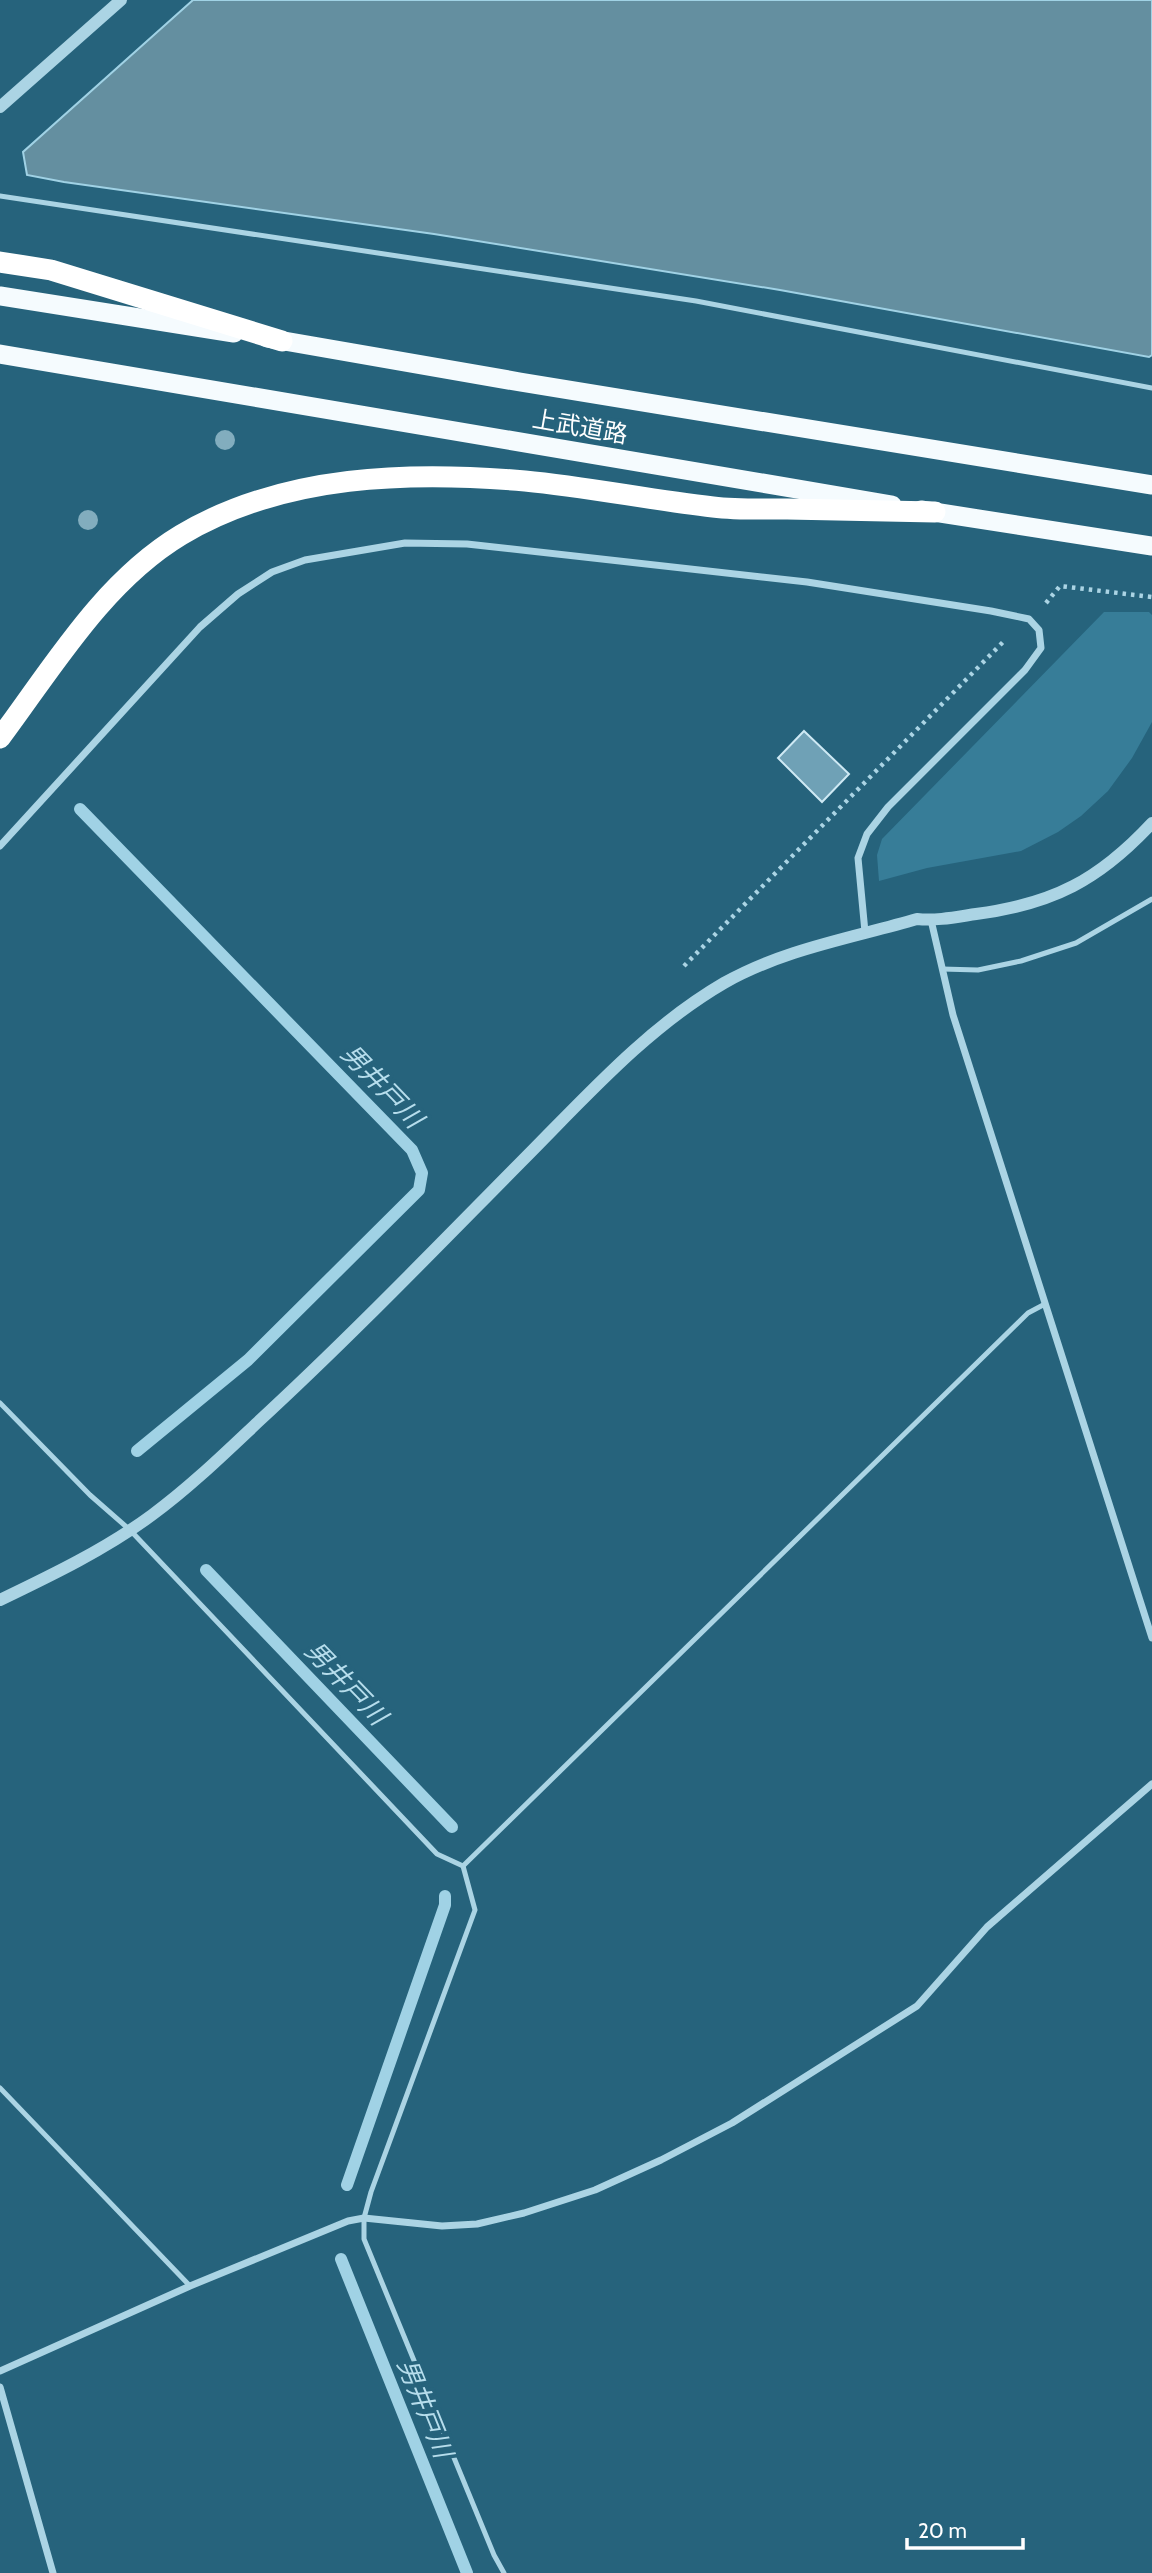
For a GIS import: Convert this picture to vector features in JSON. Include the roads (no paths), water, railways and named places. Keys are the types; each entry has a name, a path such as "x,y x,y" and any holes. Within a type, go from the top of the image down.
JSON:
{"highway":[{"path":"0,262 51,270 282,341"},
{"name":"上武道路","path":"0,296 1152,485"},
{"name":"上武道路","path":"0,354 935,512 1152,546"},
{"path":"0,738 81,628 146,560 180,536 221,514 282,494 353,481 404,478 484,479 528,482 716,508 935,512"}],"street":[{"path":"0,107 121,0"},
{"path":"0,846 200,628 238,594 272,572 305,561 405,543 467,544 807,582 1029,619 1039,630 1041,648 1025,670 888,807 867,834 858,858 865,932"},
{"path":"0,1600 53,1575 130,1530 178,1493 293,1389 590,1093 663,1026 697,1000 751,970 784,956 865,932 917,919 931,920 991,912 1046,900 1105,867 1152,823"},
{"path":"931,920 953,1015 1152,1637"},
{"path":"0,2371 190,2286 348,2221 364,2218 442,2226 477,2224 524,2213 595,2190 661,2160 732,2123 917,2006 988,1927 1152,1784"},
{"path":"0,2387 53,2573"}],"lane":[{"path":"0,196 696,301 1152,388"},
{"path":"942,969 978,970 1021,961 1065,947 1152,899"},
{"path":"463,1866 1018,1322 1045,1304"},
{"path":"0,1403 90,1495 130,1530 437,1854 463,1866 475,1910 371,2192 364,2218 364,2239 494,2555 504,2573"},
{"path":"0,2088 190,2286"}],"waterway":[{"name":"男井戸川","path":"80,809 412,1150 422,1173 419,1190 248,1360 137,1451"},
{"name":"男井戸川","path":"206,1570 452,1827"},
{"name":"男井戸川","path":"347,2185 445,1905 445,1896"},
{"name":"男井戸川","path":"341,2259 467,2573"}]}
